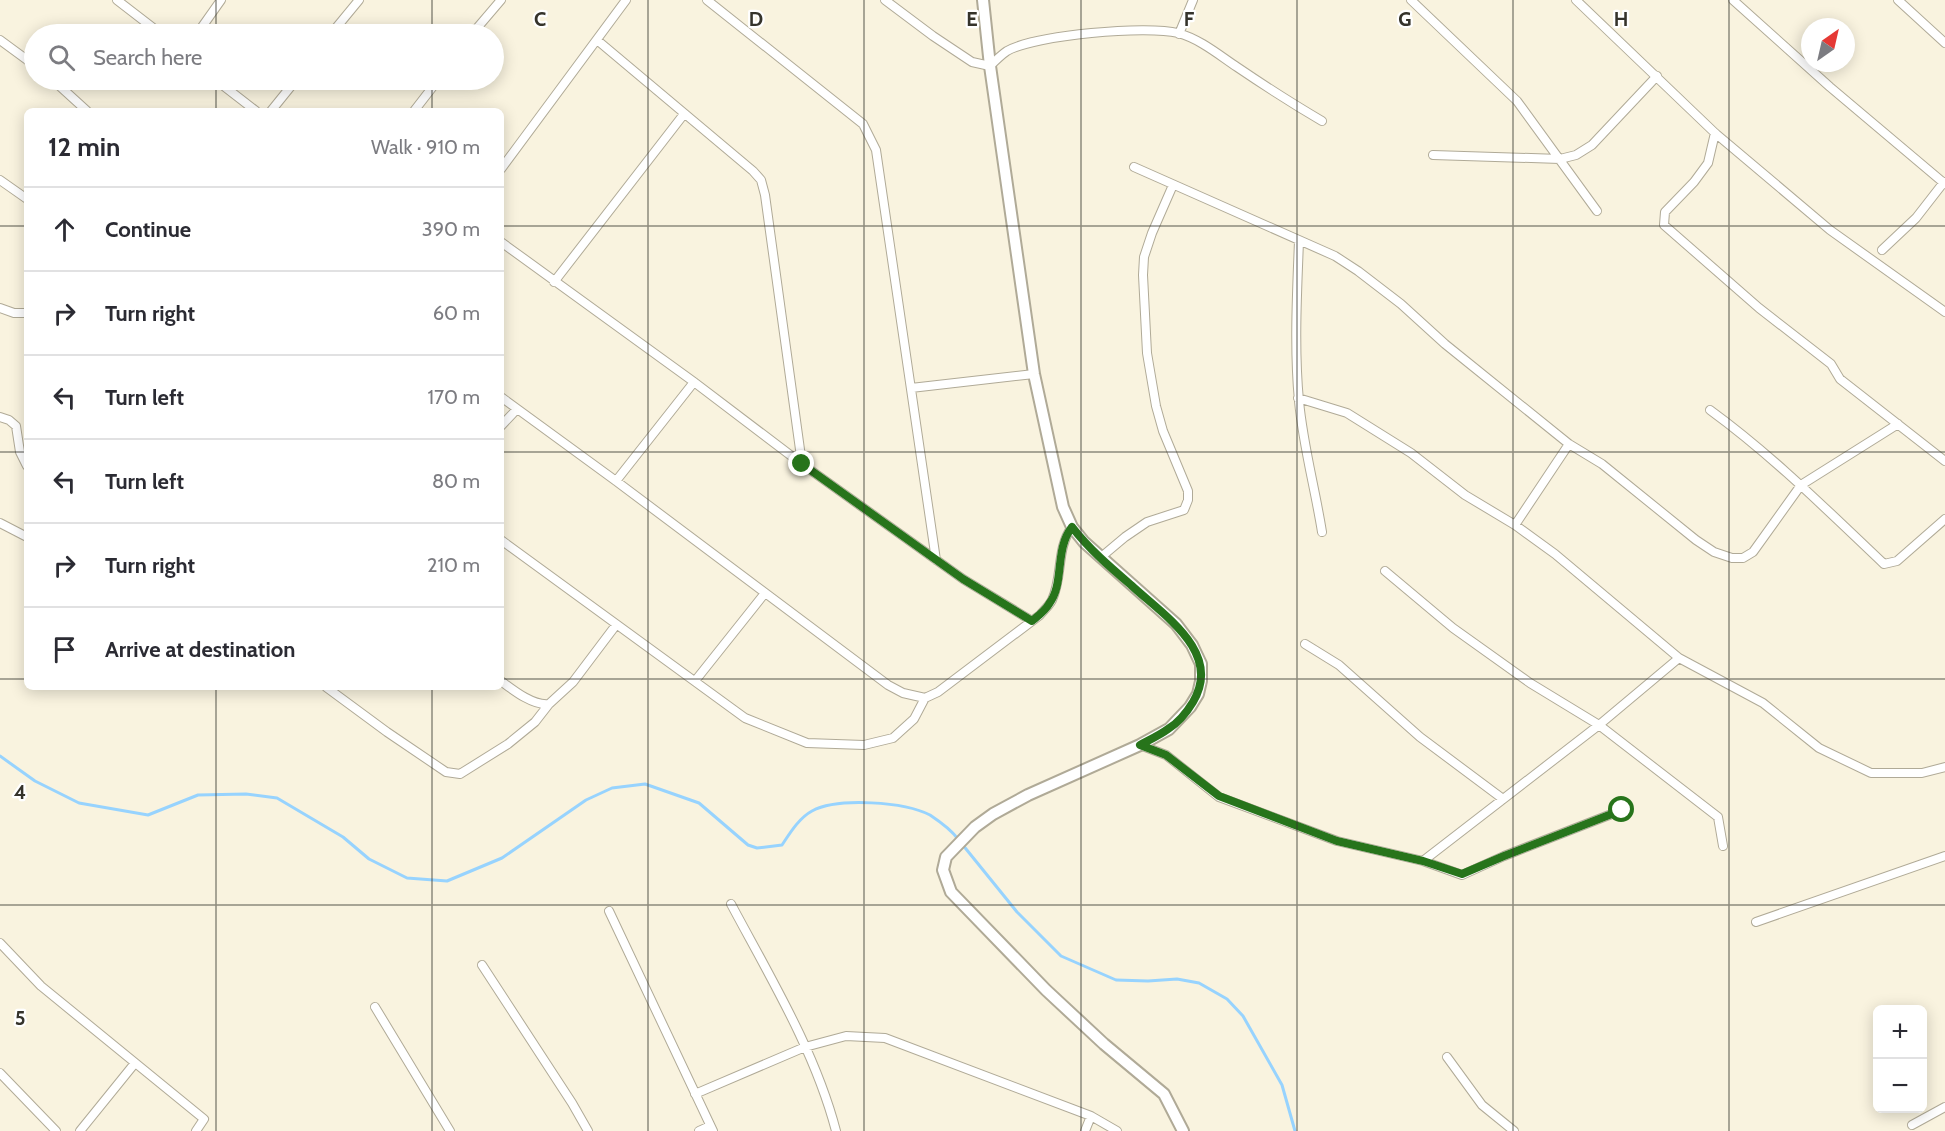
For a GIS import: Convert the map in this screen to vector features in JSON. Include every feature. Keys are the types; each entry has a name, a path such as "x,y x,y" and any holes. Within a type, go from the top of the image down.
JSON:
{"street":[{"path":"117,0 148,24"},
{"path":"204,24 221,0"},
{"path":"339,24 358,0"},
{"path":"481,24 501,0"},
{"path":"504,165 626,0"},
{"path":"707,0 863,124 876,150 936,560"},
{"path":"885,0 972,62 990,66"},
{"path":"983,0 990,66 1034,374 1063,507 1072,527 1084,542 1176,624 1192,645 1201,664 1200,688 1190,707 1169,729 1140,745 1028,795 993,814 975,827 946,857 943,870 951,892 1046,990 1138,1074 1164,1094 1183,1131"},
{"path":"1179,34 1193,0"},
{"path":"1410,0 1517,101 1597,211"},
{"path":"1576,0 1715,133 1830,231 1945,312"},
{"path":"1733,0 1838,94 1944,183 1916,218 1882,250"},
{"path":"1898,0 1945,43"},
{"path":"990,66 1006,52 1020,46 1063,36 1164,31 1179,34 1201,44 1322,122"},
{"path":"0,40 24,58"},
{"path":"597,40 761,180 765,195 802,464"},
{"path":"1433,155 1560,159 1576,155 1592,145 1657,76"},
{"path":"64,90 84,108"},
{"path":"229,90 252,108"},
{"path":"273,108 288,90"},
{"path":"416,108 430,90"},
{"path":"554,282 684,114"},
{"path":"1715,133 1708,163 1694,182 1665,212 1664,225 1759,308 1831,364 1840,379 1945,461"},
{"path":"1134,167 1335,256 1358,271 1569,444 1602,464 1714,552 1732,558 1743,558 1753,552 1801,485 1898,424"},
{"path":"0,180 24,197"},
{"path":"1100,558 1147,522 1184,510 1188,500 1188,491 1163,431 1156,406 1147,353 1143,275 1144,257 1173,185"},
{"path":"1299,241 1297,335 1299,398 1302,427 1322,532"},
{"path":"504,244 936,560 1032,621"},
{"path":"0,308 24,314"},
{"path":"911,388 1034,374"},
{"path":"616,481 694,382"},
{"path":"1299,398 1347,413 1411,453 1466,495 1515,525 1555,554 1679,658 1763,703 1819,748 1870,773 1922,773 1945,767"},
{"path":"504,399 888,685 903,693 925,698"},
{"path":"504,423 517,409"},
{"path":"1710,410 1801,485 1884,564 1897,561 1945,519"},
{"path":"0,417 16,426 20,452 24,460"},
{"path":"1515,525 1569,444"},
{"path":"0,523 24,535"},
{"path":"504,542 745,718 807,743 864,745 893,738 914,719 925,698 938,692 1032,621 1051,603 1056,590 1062,548 1072,527"},
{"path":"1385,571 1453,628 1530,683 1599,725 1718,817 1724,846"},
{"path":"695,681 765,592"},
{"path":"330,690 446,772 460,774 508,744 535,722 549,704 573,682 616,625"},
{"path":"1305,644 1339,665 1420,737 1503,799"},
{"path":"1423,861 1599,725 1679,658"},
{"path":"504,683 534,702 549,704"},
{"path":"1140,745 1166,755 1219,796 1337,841 1423,861 1462,874 1622,810"},
{"path":"1756,922 1945,856"},
{"path":"731,904 805,1047 831,1111 836,1131"},
{"path":"609,911 712,1128 699,1131"},
{"path":"0,943 41,986 204,1119 196,1131"},
{"path":"482,965 588,1131"},
{"path":"375,1007 450,1131"},
{"path":"695,1094 805,1047 846,1036 885,1038 1090,1116 1117,1131"},
{"path":"1447,1057 1482,1105 1515,1131"},
{"path":"80,1131 135,1063"},
{"path":"0,1073 56,1131"},
{"path":"1912,1125 1945,1107"},
{"path":"1085,1131 1090,1116"}],"waterway":[{"path":"0,756 35,781 79,803 148,815 198,795 246,794 277,798 343,837 369,859 407,878 447,881 502,858 586,800 612,788 645,784 699,803 748,845 757,848 782,845 799,822 812,811 838,804 854,803 889,804 919,811 937,820 958,839"},
{"path":"962,844 1017,912 1061,956 1116,980 1177,979 1199,983 1227,999 1243,1016 1282,1085 1295,1131"}],"route":[{"path":"802,464 963,579 1032,621 1051,603 1056,590 1062,548 1072,527 1100,558 1176,624 1192,645 1201,664 1198,694 1190,707 1169,729 1140,745 1166,755 1214,794 1337,841 1423,861 1462,874 1622,810"}]}
